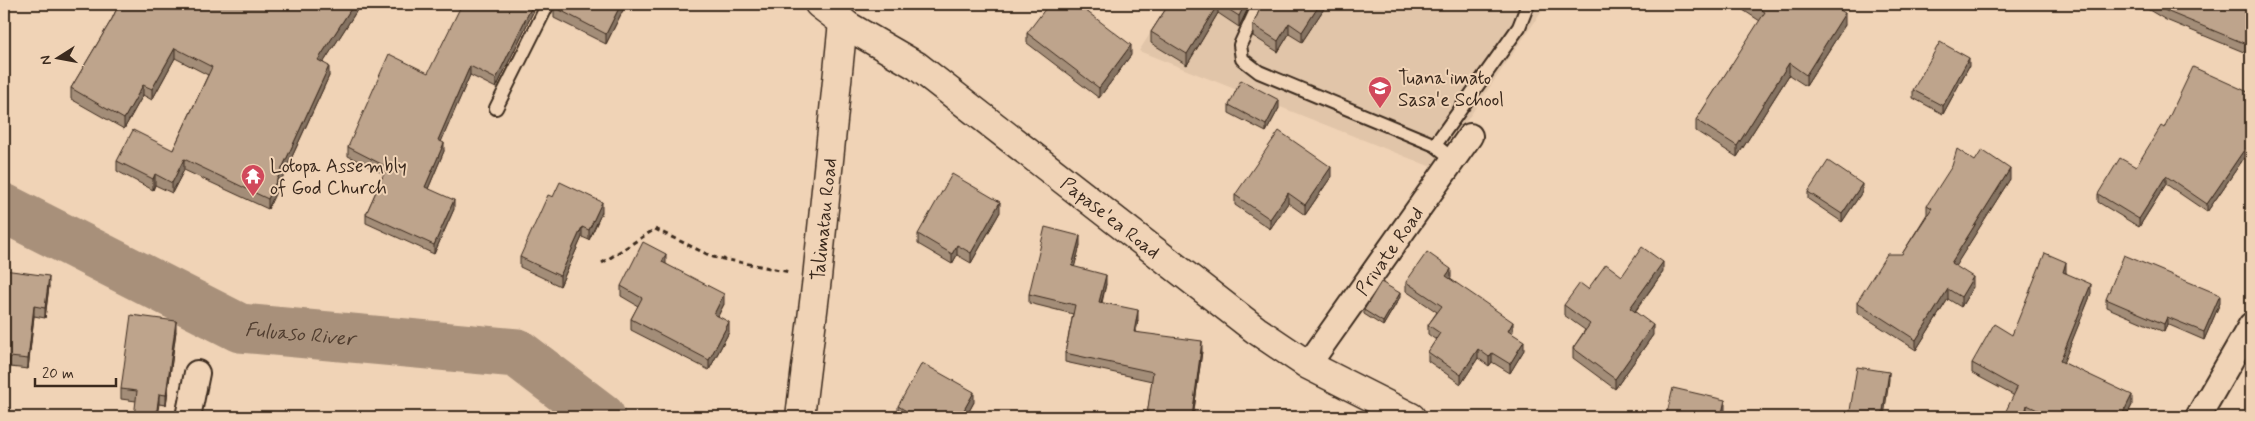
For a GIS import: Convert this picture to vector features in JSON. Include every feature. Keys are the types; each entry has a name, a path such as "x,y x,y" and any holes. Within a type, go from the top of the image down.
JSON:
{"main road":[{"name":"Papase'ea Road","path":"819,4 843,22 917,66 1256,330 1308,365 1412,417"},
{"name":"Talimatau Road","path":"800,417 817,278 843,22"}],"street":[{"name":"Private Road","path":"1308,365 1470,136"},
{"path":"2198,417 2251,325"},
{"path":"188,417 197,373"}],"lane":[{"path":"496,108 548,4"},
{"path":"1259,4 1240,45 1242,59 1259,72 1435,145 1454,160"},
{"path":"1435,145 1519,27 1528,4"}],"path":[{"path":"602,263 655,229 713,257 817,278"}],"shaded area":[{"name":"Tuana'imato Sasa'e School","path":"1169,4 1547,4 1434,168 1139,51"}],"building":[{"path":"119,4 354,4 318,60 329,66 268,199 184,159 172,183 155,174 153,179 117,161 133,130 173,150 212,67 175,48 152,89 143,85 124,119 71,88"},
{"path":"462,4 533,4 496,79 470,66 438,140 444,143 425,187 454,200 434,245 366,214 387,167 348,147 389,54 428,73"},
{"path":"555,4 621,4 606,34 554,7"},
{"path":"1049,4 1077,4 1131,45 1099,88 1027,33"},
{"path":"1169,4 1218,4 1187,54 1151,32"},
{"path":"1220,4 1245,4 1239,16"},
{"path":"1262,4 1320,4 1302,32 1289,23 1278,41 1253,25"},
{"path":"1752,4 1830,4 1845,13 1806,75 1789,63 1737,146 1696,120 1765,12"},
{"path":"2154,4 2237,4 2251,10 2251,46 2166,11"},
{"path":"1940,42 1969,58 1943,106 1913,90"},
{"path":"2193,67 2248,92 2251,87 2251,155 2244,150 2207,204 2166,176 2139,219 2098,194 2120,158 2136,167 2161,126 2164,128"},
{"path":"1241,80 1279,100 1266,125 1229,105"},
{"path":"1279,131 1331,167 1305,205 1288,193 1270,219 1235,195"},
{"path":"1957,149 1975,161 1982,150 2010,169 1951,263 1973,277 1961,297 1948,289 1916,340 1857,302 1887,254 1902,254 1932,208 1927,205 1952,166"},
{"path":"1828,161 1862,184 1842,214 1808,192"},
{"path":"952,174 1000,202 971,253 957,245 952,254 918,234"},
{"path":"560,182 602,202 589,230 582,227 560,276 520,257 548,195 553,197"},
{"path":"1045,227 1080,236 1072,266 1106,275 1099,302 1138,310 1134,332 1202,341 1192,417 1147,415 1153,372 1065,353 1075,305 1029,294"},
{"path":"643,242 666,254 662,262 724,294 714,314 729,322 709,360 631,319 642,298 621,286"},
{"path":"1642,247 1663,262 1630,308 1653,325 1615,379 1573,348 1590,324 1564,305 1580,283 1588,289 1606,264 1622,276"},
{"path":"1427,252 1451,269 1446,276 1513,322 1508,331 1524,341 1510,364 1492,353 1489,357 1478,349 1461,375 1428,352 1440,333 1428,325 1442,306 1406,282"},
{"path":"2045,253 2066,262 2063,272 2091,284 2060,361 2132,395 2121,417 2052,417 2027,405 2024,417 2003,417 2017,388 1972,363 1994,324 2012,335"},
{"path":"2124,255 2220,295 2204,332 2167,317 2164,324 2106,299"},
{"path":"4,270 49,276 45,308 34,306 28,359 10,357 6,390 4,389"},
{"path":"1381,282 1400,293 1383,322 1364,310"},
{"path":"131,315 176,321 166,395 159,394 156,417 134,417 137,391 121,389"},
{"path":"922,363 974,392 960,417 905,417 908,412 898,406"},
{"path":"1857,367 1889,372 1882,417 1849,417"},
{"path":"1673,388 1725,400 1721,417 1666,417"}],"waterway":[{"name":"Fuluaso River","path":"4,208 240,328 517,353 601,417"}],"place":[{"name":"Tuana'imato Sasa'e School","path":"1380,109"},
{"name":"Lotopa Assembly of God Church","path":"253,197"}]}
